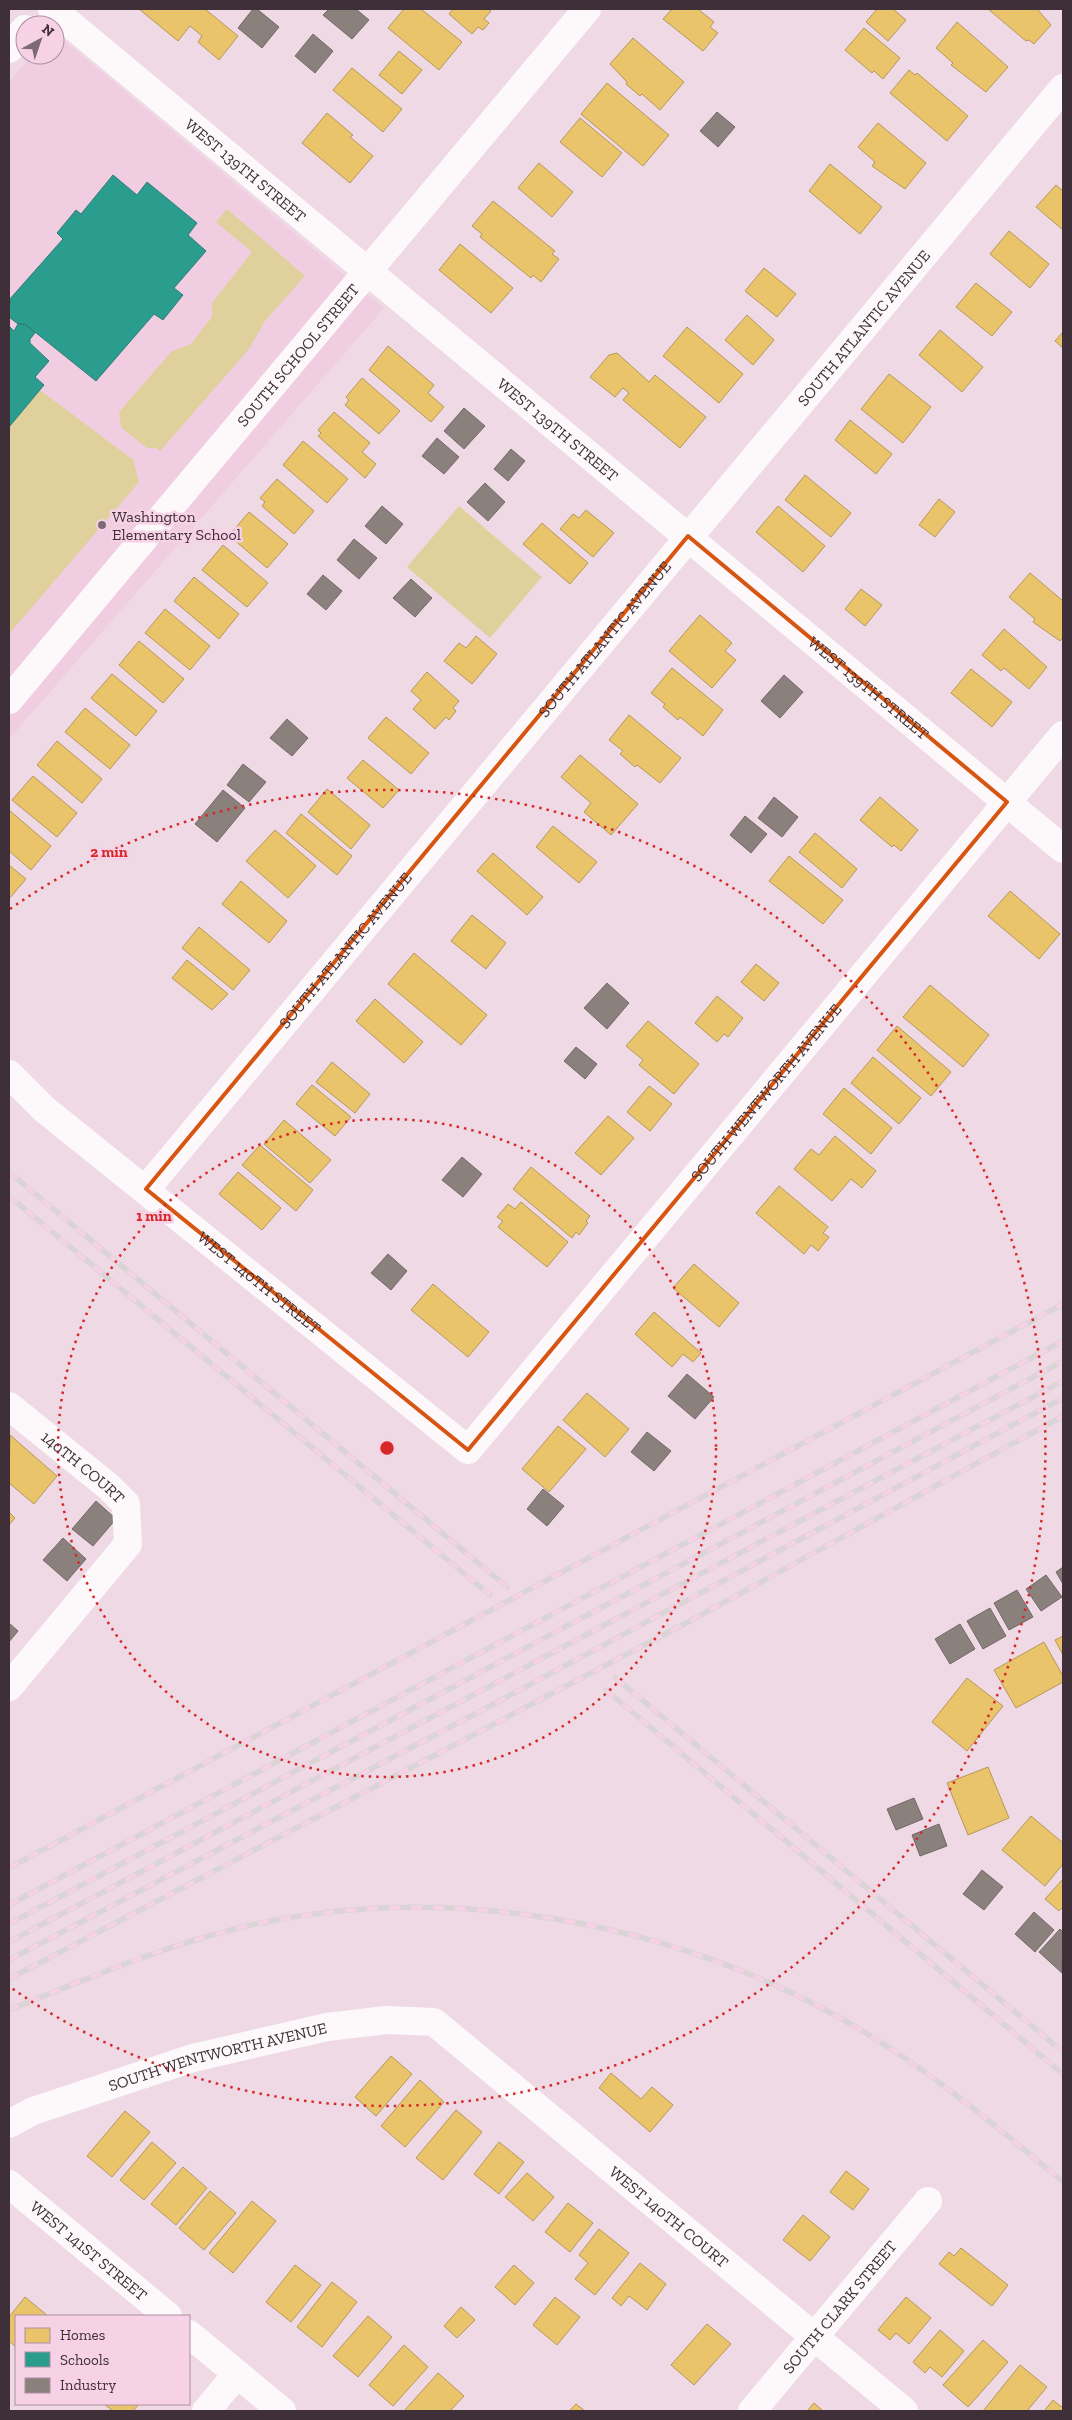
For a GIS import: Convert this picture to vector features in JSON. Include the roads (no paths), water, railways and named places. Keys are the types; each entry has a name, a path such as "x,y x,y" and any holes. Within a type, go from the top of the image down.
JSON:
{"street":[{"name":"WEST 139TH STREET","path":"52,9 368,269 1063,849"},
{"name":"SOUTH SCHOOL STREET","path":"9,700 587,9"},
{"name":"SOUTH ATLANTIC AVENUE","path":"146,1189 1063,88"},
{"name":"SOUTH WENTWORTH AVENUE","path":"468,1450 1063,735"},
{"name":"WEST 140TH STREET","path":"9,1074 44,1109 146,1189 468,1450"},
{"name":"140TH COURT","path":"9,1406 109,1487 126,1504 128,1544 9,1688"},
{"name":"SOUTH WENTWORTH AVENUE","path":"9,2124 33,2111 193,2058 328,2028 386,2020 434,2022"},
{"name":"WEST 140TH COURT","path":"434,2022 904,2411"},
{"name":"WEST 141ST STREET","path":"9,2184 167,2315"},
{"name":"SOUTH CLARK STREET","path":"752,2411 928,2201"},
{"path":"190,2335 282,2411"},
{"path":"206,2411 237,2374"}],"railway":[{"path":"9,1172 507,1587"},
{"path":"9,1196 490,1595"},
{"path":"9,1868 1063,1304"},
{"path":"9,1905 1063,1341"},
{"path":"9,1924 1063,1361"},
{"path":"9,1942 1063,1381"},
{"path":"9,1960 492,1705 1063,1398"},
{"path":"9,1979 690,1621 1063,1416"},
{"path":"616,1678 1063,2052"},
{"path":"606,1690 1063,2074"},
{"path":"9,2010 67,1986 186,1943 247,1926 322,1913 399,1908 476,1910 552,1919 628,1934 702,1956 774,1985 842,2019 929,2075 983,2116 1063,2182"}],"place":[{"name":"Washington Elementary School","path":"102,525"}]}
